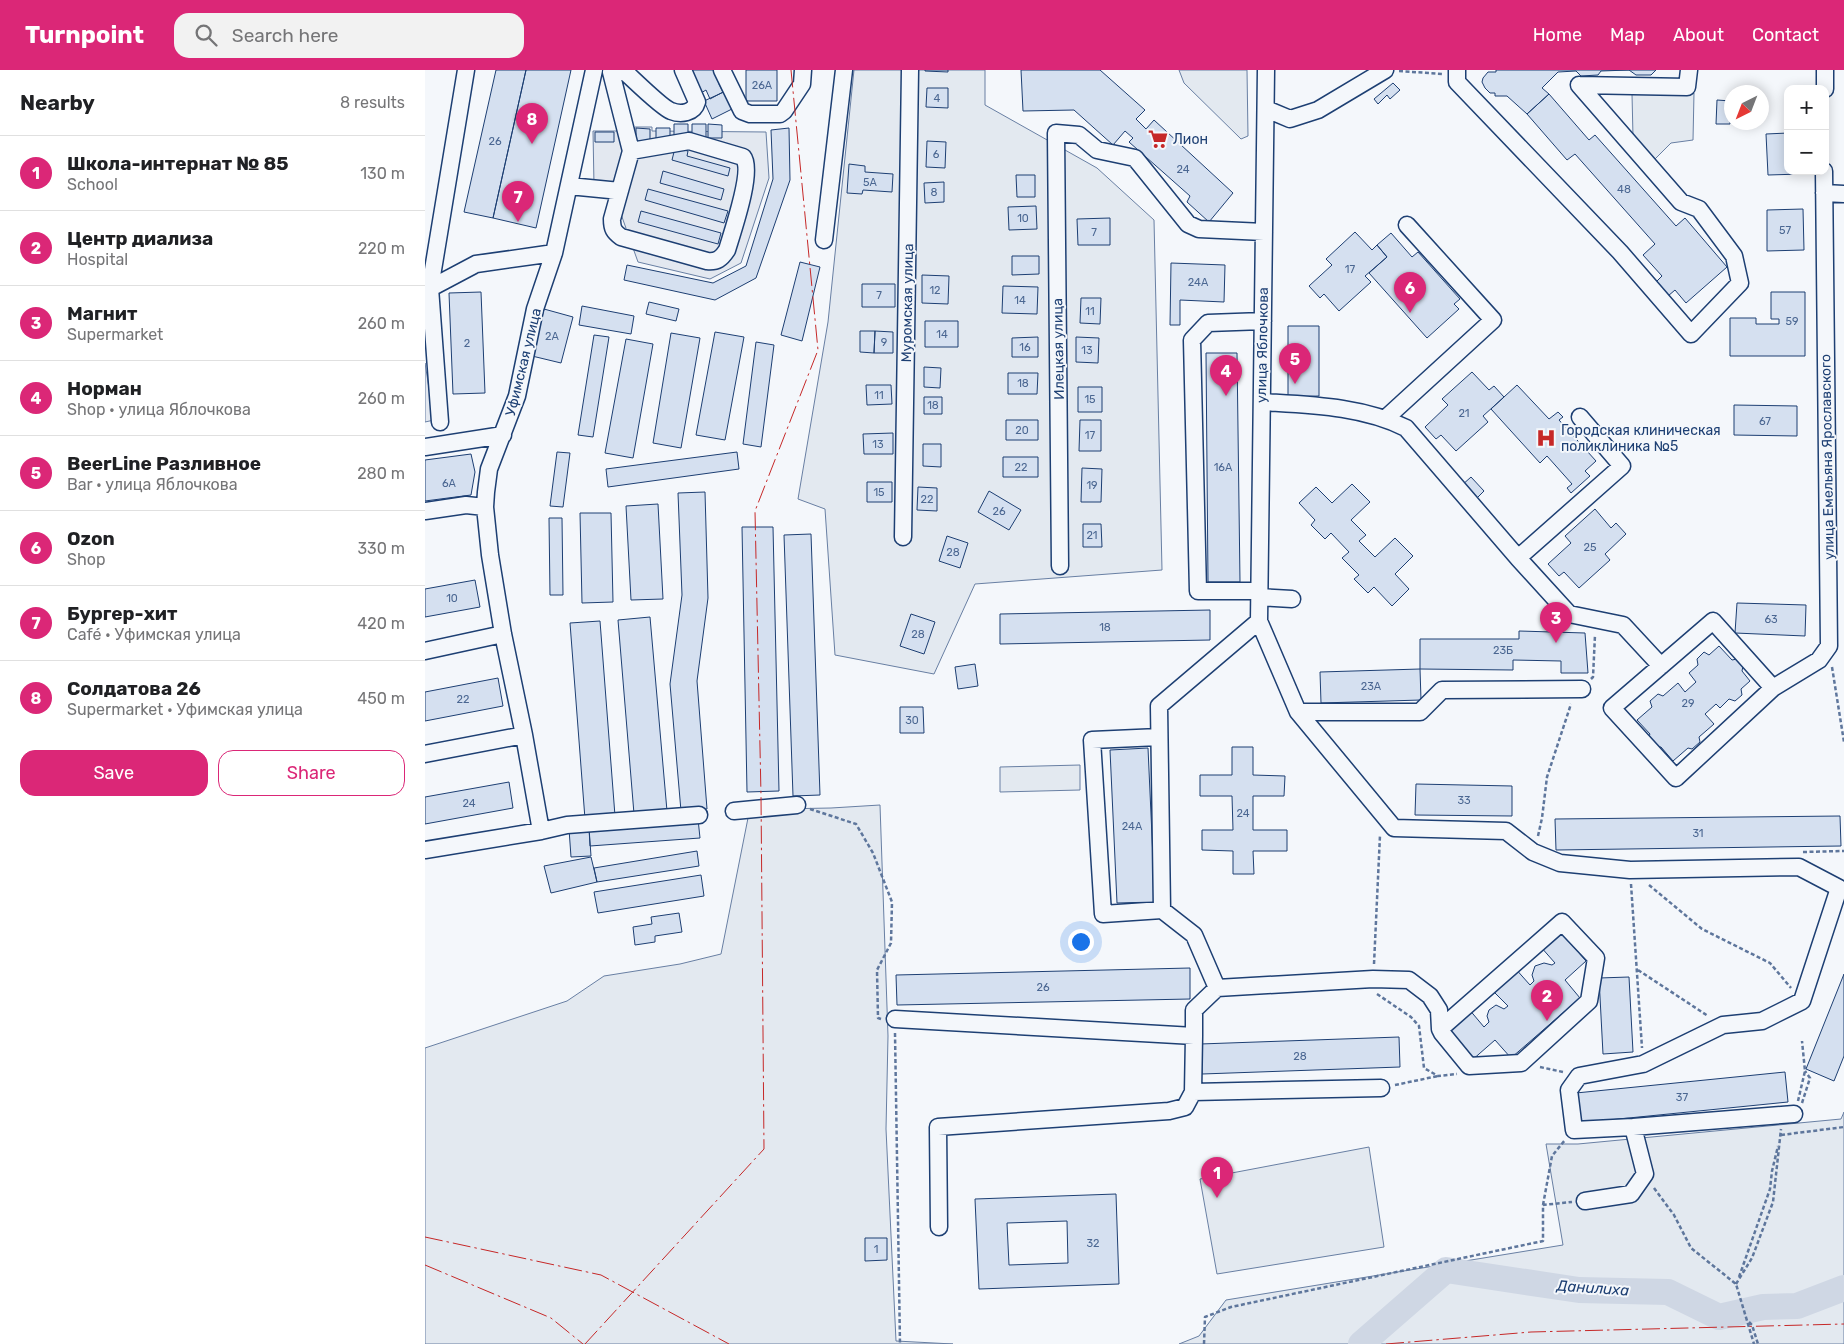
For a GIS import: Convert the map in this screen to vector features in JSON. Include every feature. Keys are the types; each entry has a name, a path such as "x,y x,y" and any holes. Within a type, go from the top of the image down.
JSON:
{"street":[{"name":"Уфимская улица","path":"541,831 503,634 490,555 485,507 489,468 517,396 535,308 554,253 594,70"},
{"path":"612,70 631,151 612,219 612,227 615,233 621,238 707,261 716,262 723,257 727,250 744,189 747,161 743,157 689,141 631,151"},
{"path":"623,70 669,111 684,114 693,109 697,102 683,70"},
{"path":"722,70 742,111 750,114 780,114 784,112 802,84 803,70"},
{"path":"824,240 844,70"},
{"name":"Муромская улица","path":"903,537 910,70"},
{"name":"улица Яблочкова","path":"1259,621 1266,70"},
{"path":"1266,109 1290,119 1318,110 1385,70"},
{"path":"1457,73 1457,82 1620,252 1691,334 1740,283 1734,256 1699,209 1681,202 1579,85 1687,87 1689,70"},
{"path":"1825,70 1825,85"},
{"path":"440,422 427,290 461,71"},
{"name":"Илецкая улица","path":"1060,566 1056,133 1079,135 1097,150 1135,158 1188,224 1199,229 1264,232"},
{"name":"улица Емельяна Ярославского","path":"1824,175 1829,646"},
{"path":"569,186 620,191"},
{"path":"1824,193 1844,194"},
{"path":"1386,418 1493,320 1407,225"},
{"path":"427,290 476,264 554,253"},
{"path":"1263,321 1208,322 1193,340 1198,591 1259,594 1292,599"},
{"path":"1262,402 1322,405 1386,418 1405,428 1569,614 1623,625 1661,666"},
{"path":"1518,558 1622,466 1580,417"},
{"path":"425,447 503,434"},
{"path":"425,511 466,505 485,507"},
{"path":"1162,910 1159,706 1259,621 1299,712 1394,828 1506,830 1533,852 1560,863 1630,870 1799,867 1839,888 1806,1005 1762,1021 1723,1026 1643,1064 1579,1076 1569,1090 1574,1130 1795,1114"},
{"path":"1773,688 1713,622 1611,708 1676,778 1773,688 1819,660 1829,646"},
{"path":"425,651 503,634"},
{"path":"1299,712 1420,712 1442,690 1582,689"},
{"path":"425,754 524,735"},
{"path":"1159,736 1092,740 1103,914 1162,910 1194,935 1217,988"},
{"path":"734,811 797,805"},
{"path":"425,850 541,831 567,824 699,815"},
{"path":"939,1227 938,1128 1169,1111 1185,1107 1193,1092 1194,1010 1217,988 1373,979 1409,980 1430,996 1439,1010 1440,1029 1469,1066 1521,1064 1589,1001 1596,958 1562,922 1440,1029"},
{"path":"895,1019 1193,1036"},
{"path":"1193,1092 1381,1088"},
{"path":"1585,1201 1631,1194 1645,1174 1633,1127"}],"path":[{"path":"1392,70 1457,73"},
{"path":"1533,852 1543,818 1547,777 1573,697 1593,677 1595,619"},
{"path":"1829,646 1844,742"},
{"path":"797,805 856,824 873,853 892,902 891,943 877,970 878,1018 895,1019 900,1344"},
{"path":"1374,964 1381,813"},
{"path":"1630,870 1643,1064"},
{"path":"1630,870 1702,929 1770,962 1806,1005"},
{"path":"1638,970 1723,1026"},
{"path":"1795,1114 1805,1071 1802,1041"},
{"path":"1795,1114 1801,1106 1810,1078 1805,1071"},
{"path":"1381,1088 1438,1076"},
{"path":"1781,1135 1844,1127"},
{"path":"1204,1344 1205,1317 1231,1307 1543,1241 1543,1206 1551,1156 1574,1130"},
{"path":"1736,1284 1752,1258 1773,1202 1781,1135"},
{"path":"1736,1284 1771,1189 1772,1171 1781,1135"},
{"path":"1645,1174 1674,1215 1691,1248 1736,1284 1756,1344"},
{"path":"1543,1206 1585,1201"}],"shaded area":[{"path":"854,70 985,70 985,105 1097,168 1154,220 1162,570 975,584 934,674 835,655 825,509 798,499 828,322"},
{"path":"1179,70 1247,70 1248,136 1241,139 1184,83"},
{"path":"1694,93 1693,140 1671,143 1654,160 1633,137 1632,94"},
{"path":"635,127 652,127 652,131 766,132 769,178 741,263 710,279 638,262 611,186 594,186 593,131 633,131"},
{"path":"425,363 434,420 425,422"},
{"path":"1080,765 1080,790 1000,792 1000,767"},
{"path":"880,805 888,1036 886,1129 896,1341 953,1344 425,1344 425,1048 567,1001 604,976 680,964 721,954 748,818 776,809"},
{"path":"1844,1112 1844,1344 1179,1344 1199,1336 1226,1300 1563,1245 1546,1144 1578,1144 1841,1119"},
{"path":"1369,1147 1384,1247 1217,1274 1200,1179"}],"building":[{"path":"496,70 526,70 493,218 464,212"},
{"path":"526,70 571,70 536,228 493,218"},
{"path":"691,70 718,70 724,82 719,84 723,92 710,99 706,90 701,93"},
{"path":"746,70 777,70 777,101 746,101"},
{"path":"948,70 948,72 925,71"},
{"path":"1021,70 1100,70 1145,110 1136,119 1146,129 1154,120 1233,193 1209,222 1187,202 1190,196 1129,142 1133,138 1125,131 1113,145 1074,110 1023,111"},
{"path":"1496,70 1629,70 1601,71 1598,75 1581,76 1576,71 1558,72 1542,88 1549,94 1527,114 1507,96 1495,96 1495,93 1490,93 1485,88 1482,82 1483,78 1488,72 1496,72"},
{"path":"1629,70 1656,70 1651,75 1636,75"},
{"path":"1393,83 1400,90 1390,99 1387,95 1378,104 1374,99"},
{"path":"927,88 948,88 948,108 926,107"},
{"path":"726,91 734,108 712,119 704,101"},
{"path":"1549,94 1589,140 1595,135 1676,226 1685,218 1727,267 1686,303 1675,290 1668,296 1656,282 1662,276 1643,255 1655,244 1575,154 1567,160 1527,114"},
{"path":"1717,100 1724,100 1724,124 1716,124"},
{"path":"674,124 688,124 688,138 674,137"},
{"path":"692,124 706,124 706,138 692,137"},
{"path":"708,124 722,125 722,138 708,138"},
{"path":"636,128 650,129 650,142 636,142"},
{"path":"656,128 670,128 670,142 656,141"},
{"path":"789,128 790,180 756,278 715,300 624,280 627,265 713,283 746,266 773,179 771,130"},
{"path":"595,132 614,132 614,142 595,142"},
{"path":"1784,133 1784,175 1768,175 1766,134"},
{"path":"927,141 946,142 945,168 926,167"},
{"path":"675,148 688,151 687,156 730,168 728,176 672,160"},
{"path":"849,164 865,166 865,172 893,174 892,192 863,190 862,194 847,193"},
{"path":"663,171 724,189 721,200 660,183"},
{"path":"1016,175 1035,175 1035,197 1017,197"},
{"path":"944,182 944,202 925,203 924,183"},
{"path":"648,189 728,211 724,223 645,200"},
{"path":"1036,206 1037,229 1009,230 1008,207"},
{"path":"1803,209 1804,250 1767,251 1767,210"},
{"path":"641,211 721,233 718,244 638,222"},
{"path":"1110,218 1110,245 1078,245 1077,219"},
{"path":"1355,232 1372,250 1377,245 1387,257 1365,276 1371,282 1339,311 1324,294 1320,298 1309,286 1332,265 1326,259"},
{"path":"1391,233 1412,257 1418,252 1460,299 1454,304 1459,309 1427,338 1369,273 1387,257 1377,245"},
{"path":"1012,256 1039,256 1039,274 1012,275"},
{"path":"800,262 820,267 802,341 781,335"},
{"path":"1171,263 1225,265 1224,302 1180,300 1180,325 1170,325"},
{"path":"922,275 949,276 948,304 922,303"},
{"path":"862,284 895,284 895,307 862,307"},
{"path":"1003,286 1038,287 1037,314 1002,313"},
{"path":"481,292 485,393 453,394 449,293"},
{"path":"1771,292 1805,292 1805,356 1730,356 1730,318 1756,318 1756,324 1779,324 1779,319 1771,319"},
{"path":"1081,298 1101,298 1100,324 1080,323"},
{"path":"649,302 679,309 676,321 646,314"},
{"path":"582,306 634,316 631,334 579,325"},
{"path":"544,309 573,317 561,363 532,356"},
{"path":"925,321 958,321 958,347 925,347"},
{"path":"1288,326 1319,326 1319,396 1288,397"},
{"path":"860,331 875,331 874,353 860,352"},
{"path":"875,331 893,332 893,353 874,353"},
{"path":"715,332 744,337 725,440 696,435"},
{"path":"671,333 700,338 681,448 653,443"},
{"path":"594,335 609,337 593,437 578,435"},
{"path":"1038,337 1038,357 1012,357 1012,338"},
{"path":"1076,337 1099,338 1098,363 1076,362"},
{"path":"626,339 653,344 633,458 605,453"},
{"path":"756,342 774,345 761,447 743,444"},
{"path":"1206,353 1237,353 1240,582 1208,582"},
{"path":"924,367 941,368 940,388 924,387"},
{"path":"1472,372 1489,390 1494,386 1504,397 1483,416 1488,422 1456,451 1441,435 1436,439 1425,427 1448,405 1442,399"},
{"path":"1008,373 1038,373 1037,394 1008,394"},
{"path":"866,385 891,385 892,404 867,405"},
{"name":"Городская клиническая поликлиника №5","path":"1517,385 1549,419 1558,412 1563,417 1559,420 1596,461 1585,471 1590,476 1571,493 1567,488 1572,484 1547,456 1540,463 1491,409"},
{"path":"1078,387 1102,387 1102,412 1078,412"},
{"path":"924,397 942,397 942,414 924,414"},
{"path":"1734,405 1797,406 1797,436 1734,435"},
{"path":"1006,420 1038,420 1038,440 1006,440"},
{"path":"1080,420 1101,420 1101,451 1079,451"},
{"path":"893,433 893,454 864,454 863,434"},
{"path":"923,444 941,444 941,467 923,466"},
{"path":"557,452 570,453 563,507 550,506"},
{"path":"737,452 739,469 608,487 606,469"},
{"path":"471,454 475,472 471,495 425,501 425,460"},
{"path":"1003,457 1038,457 1038,477 1003,477"},
{"path":"1082,468 1102,469 1101,502 1081,502"},
{"path":"1471,477 1484,491 1474,501 1461,486"},
{"path":"867,482 892,482 892,502 867,502"},
{"path":"1352,484 1370,502 1351,520 1366,535 1359,541 1375,557 1395,538 1413,556 1395,574 1409,589 1392,606 1374,587 1368,593 1354,579 1359,575 1342,558 1349,552 1331,533 1325,539 1311,525 1315,520 1299,503 1316,487 1332,503"},
{"path":"918,487 937,488 937,511 917,510"},
{"path":"989,491 1021,510 1009,530 978,512"},
{"path":"705,492 708,598 697,681 707,809 681,811 670,684 682,595 678,493"},
{"path":"658,504 663,599 631,600 626,506"},
{"path":"1595,509 1611,528 1616,523 1626,534 1605,554 1610,560 1579,588 1564,572 1559,576 1548,564 1571,543 1565,536"},
{"path":"580,513 611,513 613,602 582,603"},
{"path":"549,518 562,518 563,595 550,595"},
{"path":"1083,524 1101,524 1102,547 1083,547"},
{"path":"742,527 773,527 779,791 747,792"},
{"path":"811,534 820,795 793,796 784,535"},
{"path":"947,536 968,543 960,568 939,561"},
{"path":"475,580 480,607 425,617 425,589"},
{"path":"1737,603 1806,605 1805,636 1735,633"},
{"path":"1210,610 1210,640 1000,644 1000,614"},
{"path":"911,614 935,622 924,654 900,646"},
{"path":"650,617 667,811 634,814 618,620"},
{"path":"600,621 615,816 585,819 570,623"},
{"path":"1519,631 1585,633 1588,673 1561,673 1561,661 1513,660 1513,670 1420,669 1420,639 1519,639"},
{"path":"1719,646 1732,660 1737,659 1743,666 1742,671 1750,681 1741,689 1742,695 1735,701 1729,699 1720,708 1716,704 1705,714 1714,724 1699,737 1700,742 1692,749 1688,748 1673,761 1661,747 1656,747 1648,738 1650,734 1637,720 1652,707 1650,701 1658,694 1663,696 1678,683 1685,692 1696,682 1689,673 1698,665 1697,659 1704,652 1709,655"},
{"path":"975,664 978,686 958,689 955,667"},
{"path":"1420,669 1421,700 1321,703 1320,672"},
{"path":"498,678 503,706 425,721 425,692"},
{"path":"900,707 923,707 924,733 900,733"},
{"path":"1232,747 1253,747 1253,775 1285,776 1284,796 1253,796 1253,830 1287,830 1287,851 1253,851 1254,874 1233,874 1233,851 1202,850 1202,830 1233,830 1232,796 1200,796 1200,775 1232,775"},
{"path":"1148,748 1155,902 1117,903 1110,750"},
{"path":"509,782 513,808 425,824 425,797"},
{"path":"1416,784 1512,786 1512,816 1415,815"},
{"path":"1840,816 1841,846 1556,850 1555,819"},
{"path":"698,819 700,838 590,846 589,828"},
{"path":"589,828 591,856 571,857 569,829"},
{"path":"697,851 699,866 597,882 594,868"},
{"path":"591,857 597,882 551,893 544,866"},
{"path":"701,875 704,896 598,913 594,892"},
{"path":"679,913 682,932 655,936 655,942 635,945 633,927 652,924 651,917"},
{"path":"1559,930 1586,961 1565,980 1580,998 1511,1058 1495,1040 1471,1061 1444,1029 1468,1008 1484,1027 1489,1022 1487,1016 1489,1010 1496,1005 1504,1009 1508,1006 1490,988 1514,967 1530,985 1534,981 1532,975 1535,966 1544,963 1552,965 1555,963 1540,946"},
{"path":"1190,968 1190,999 897,1005 896,975"},
{"path":"1844,974 1844,1056 1834,1081 1806,1069"},
{"path":"1629,977 1633,1052 1603,1054 1599,978"},
{"path":"1399,1037 1400,1067 1202,1074 1200,1044"},
{"path":"1785,1072 1788,1102 1579,1123 1576,1093"},
{"path":"1116,1194 1119,1284 979,1289 975,1199","holes":["1067,1221 1068,1263 1009,1265 1007,1223"]},
{"path":"865,1238 887,1238 887,1260 865,1261"}],"waterway":[{"name":"Данилиха","path":"1361,1344 1446,1270 1579,1290 1668,1292 1719,1317 1763,1307 1797,1306 1844,1288"}],"power":[{"path":"585,1344 764,1149 761,795 755,511 818,350 791,70"},
{"path":"425,1237 601,1275 729,1344"},
{"path":"425,1265 551,1318 583,1344"},
{"path":"1386,1344 1531,1332 1844,1324"}],"place":[{"name":"Лион","path":"1158,139"},
{"name":"Солдатова 26","path":"532,144"},
{"name":"Бургер-хит","path":"518,222"},
{"name":"Ozon","path":"1410,313"},
{"name":"BeerLine Разливное","path":"1295,384"},
{"name":"Норман","path":"1226,396"},
{"name":"Городская клиническая поликлиника №5","path":"1546,438"},
{"name":"Магнит","path":"1556,643"},
{"name":"Центр диализа","path":"1547,1021"},
{"name":"Школа-интернат № 85","path":"1217,1198"}]}
